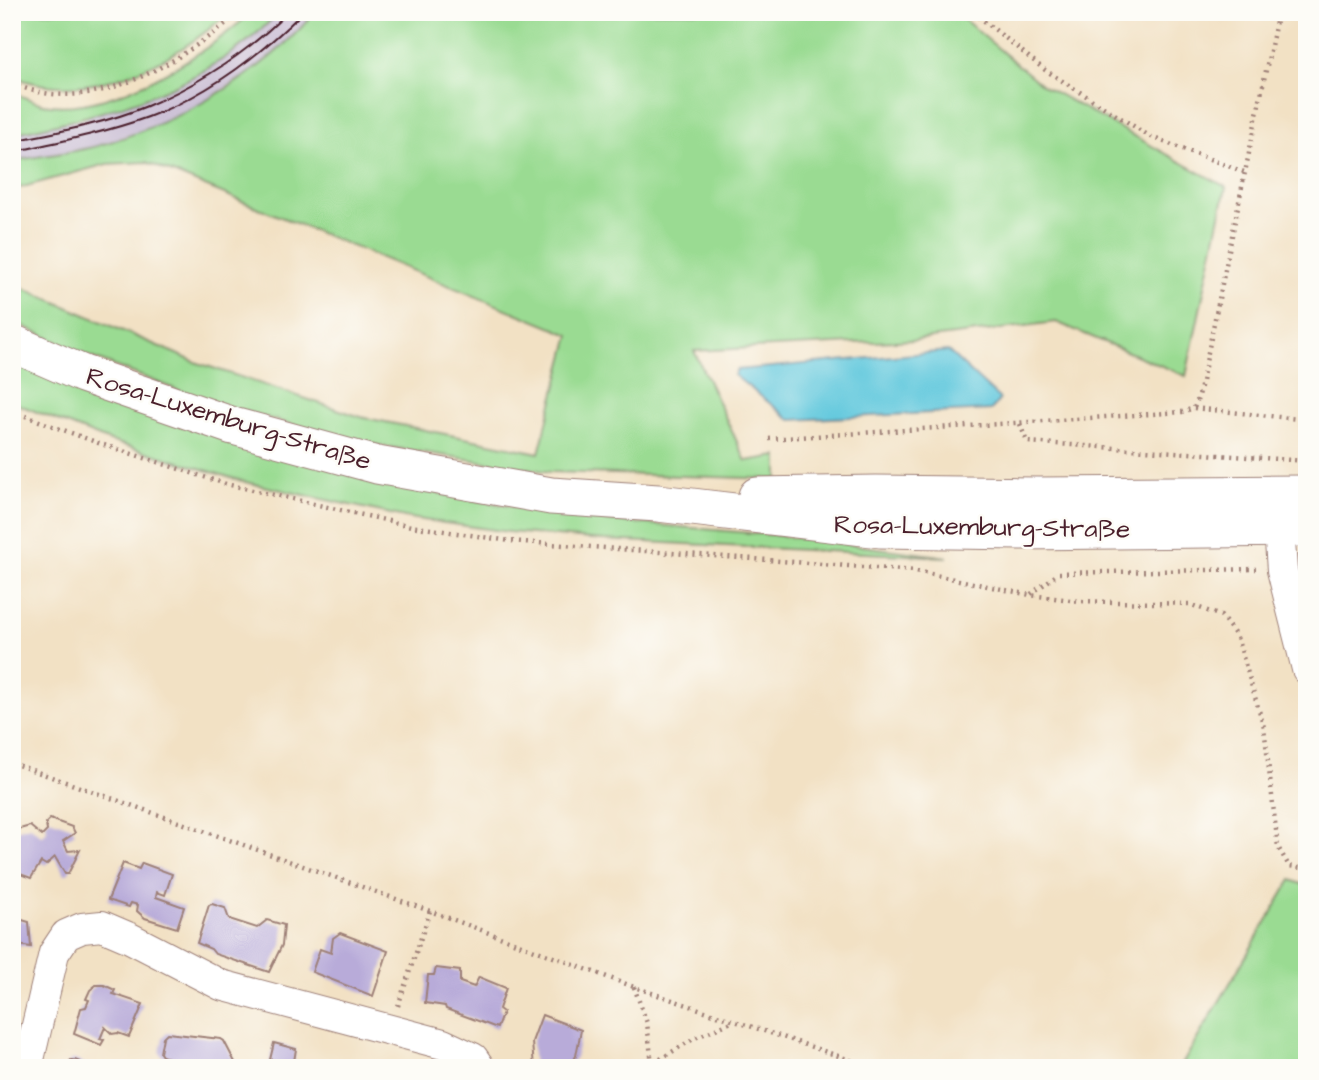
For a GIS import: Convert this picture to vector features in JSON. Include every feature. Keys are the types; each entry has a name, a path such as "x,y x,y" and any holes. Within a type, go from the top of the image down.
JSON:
{"main road":[{"name":"Rosa-Luxemburg-Straße","path":"12,343 83,374 233,426 377,465 551,496 658,503 881,529 1035,531 1293,528"},
{"name":"Rosa-Luxemburg-Straße","path":"658,503 764,495 827,494 1307,495"}],"street":[{"path":"1307,495 1288,509 1293,528 1282,570 1307,668"},
{"path":"27,1068 54,953 66,935 82,928 102,926 221,985 443,1044 473,1058 480,1068"}],"path":[{"path":"12,83 33,93 55,96 100,91 124,83 179,57 202,43 240,12"},
{"path":"973,12 1045,70 1151,137 1244,172"},
{"path":"1194,408 1199,396 1278,12"},
{"path":"769,439 1020,424 1182,412 1194,408 1307,420"},
{"path":"12,411 101,444 226,484 411,526 510,541 916,571 1030,595 1079,601 1189,604 1220,616 1237,637 1264,727 1278,847 1289,866 1307,869"},
{"path":"1020,424 1027,442 1307,461"},
{"path":"1030,595 1059,573 1250,568"},
{"path":"12,763 430,911 634,987 874,1068"},
{"path":"390,1030 430,911"},
{"path":"634,987 647,1023 651,1066 695,1038 736,1021"}],"shaded area":[{"path":"279,12 315,12 300,30 262,64 200,104 149,128 95,146 12,161 12,134 85,119 267,25"}],"green space":[{"path":"12,12 229,12 207,31 156,63 99,83 70,86 41,84 12,76"},
{"path":"252,12 279,12 251,38 221,60 189,78 156,94 121,106 12,134 12,92 43,104 69,106 126,92 183,63"},
{"path":"315,12 955,12 1042,85 1226,187 1186,376 1056,322 915,340 694,351 746,461 778,456 778,479 550,472 357,442 212,403 88,356 12,321 12,283 195,362 361,417 539,453 570,335 146,162 107,164 12,190 12,161 97,146 128,136 188,110 216,95 269,57"},
{"path":"12,360 376,482 577,518 773,535 948,557 603,540 509,532 409,518 245,482 107,440 12,402"},
{"path":"1291,880 1307,886 1307,1068 1180,1068"}],"water":[{"path":"948,351 1000,399 991,410 791,420 734,375 737,370"}],"building":[{"path":"50,819 72,827 75,833 63,841 68,851 80,850 68,874 65,874 55,857 46,865 41,862 31,878 12,871 12,825 16,830 30,826 42,836 47,831 46,823"},
{"path":"123,863 139,869 142,863 172,874 165,895 157,892 156,897 184,907 177,928 145,918 137,911 138,905 131,903 129,907 108,900"},
{"path":"209,905 225,908 229,919 257,928 267,920 284,925 282,945 269,972 215,954 211,949 197,943"},
{"path":"12,917 29,922 31,947 12,944"},
{"path":"340,933 388,951 373,996 312,972 320,949 331,953 333,938"},
{"path":"436,968 460,971 460,982 474,987 479,977 506,988 499,1009 503,1012 497,1028 446,1009 445,1006 425,1003 428,975 434,975"},
{"path":"96,985 104,985 115,990 113,994 143,1004 129,1037 112,1034 105,1027 100,1039 104,1040 101,1045 74,1034 81,1008 86,1007 90,990"},
{"path":"542,1015 581,1030 576,1056 569,1068 534,1068 532,1042"},
{"path":"167,1033 221,1039 238,1068 197,1068 162,1056 160,1053 163,1037"},
{"path":"274,1043 296,1049 293,1068 268,1068"},
{"path":"71,1060 75,1060 95,1068 65,1068"}],"tram line":[{"path":"12,141 97,123 166,97 240,54 288,12"},
{"path":"12,152 115,128 191,98 250,59 303,12"}]}
